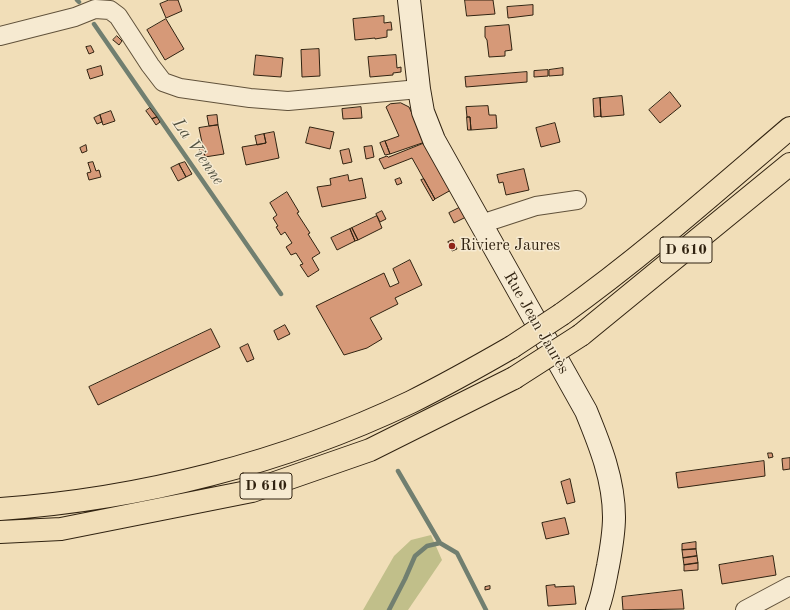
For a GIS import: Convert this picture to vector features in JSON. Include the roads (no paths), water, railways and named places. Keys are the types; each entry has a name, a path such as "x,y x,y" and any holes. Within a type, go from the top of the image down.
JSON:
{"highway":[{"path":"770,145 790,123"},
{"name":"D 610","path":"0,509 62,503 129,493 192,479 253,463 312,443 410,402 512,347 608,281 790,128"},
{"name":"D 610","path":"0,532 61,529 252,491 370,450 514,378 581,336 790,164"},
{"path":"768,183 790,167"}],"street":[{"name":"Rue Jean Jaurès","path":"410,0 419,89 423,112 434,140 586,411 601,447 611,486 614,517 604,586 597,609"},
{"path":"0,36 75,17 95,9 110,10 118,16 163,82 180,88 250,98 288,101 419,89"},
{"path":"481,224 536,206 577,200"},
{"path":"745,610 790,586"}],"waterway":[{"name":"La Vienne","path":"94,24 281,294"},
{"name":"La Vienne","path":"398,471 440,543 457,553 486,610"},
{"path":"389,610 415,556 427,546 440,543"}],"place":[{"name":"Riviere Jaures","path":"452,246"}]}
